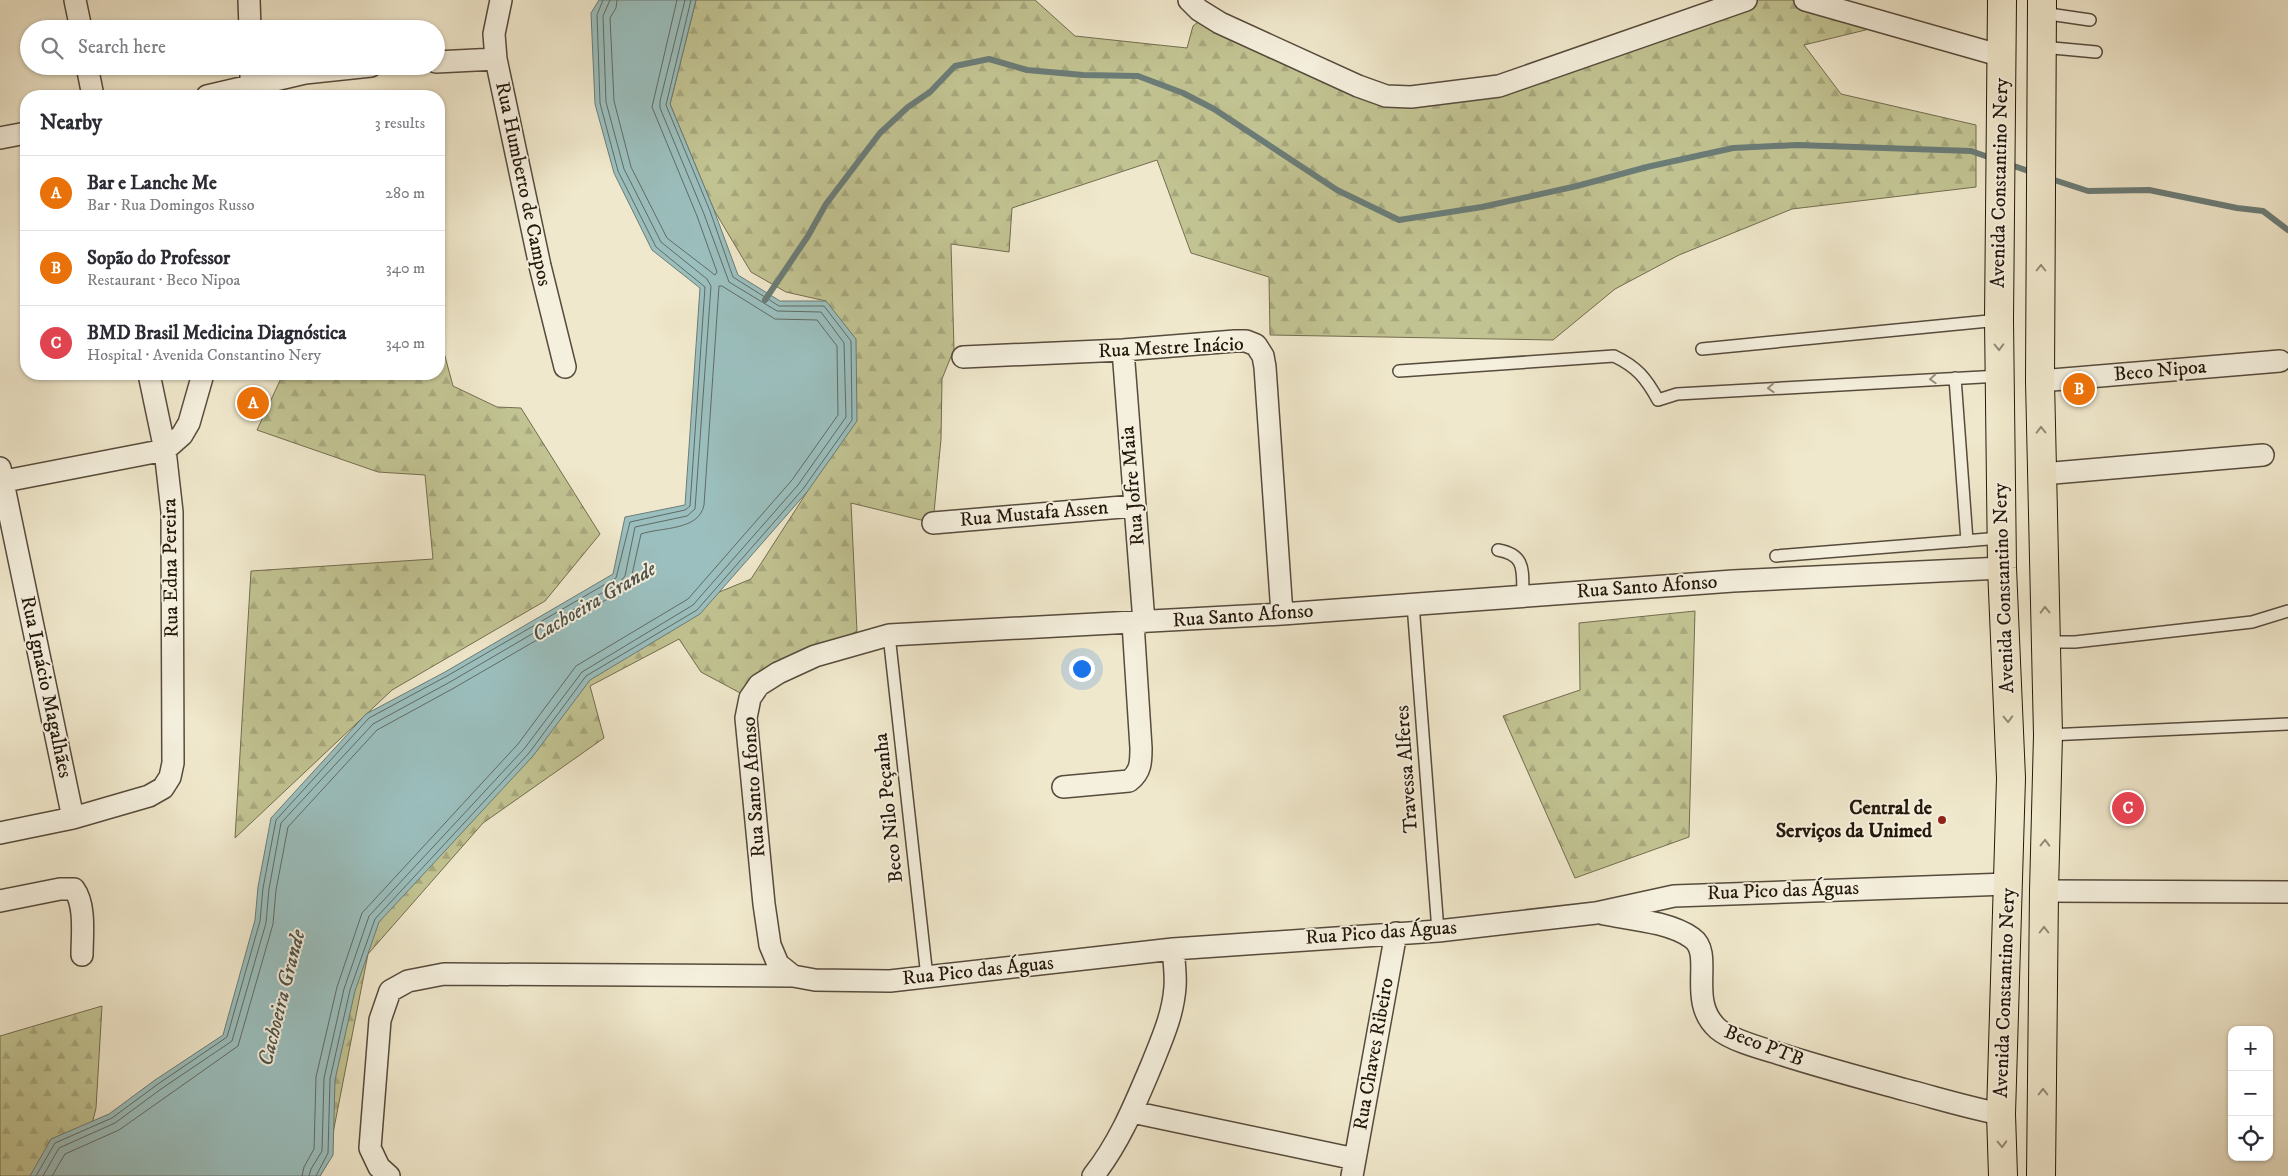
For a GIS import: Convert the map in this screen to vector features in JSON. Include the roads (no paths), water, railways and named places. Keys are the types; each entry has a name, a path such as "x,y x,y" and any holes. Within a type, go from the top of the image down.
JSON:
{"highway":[{"name":"Avenida Constantino Nery","path":"2002,0 1999,320 2001,538 2010,778 2001,1114 2003,1176"},
{"name":"Avenida Constantino Nery","path":"2042,6 2040,381 2048,735 2044,891 2042,1176"}],"street":[{"path":"75,0 79,20"},
{"path":"249,0 250,20"},
{"name":"Rua Humberto de Campos","path":"500,0 494,34 496,59 540,266 565,368"},
{"path":"1189,0 1220,23 1358,86 1386,96 1411,97 1498,86 1746,0"},
{"path":"1805,0 2002,56"},
{"path":"445,62 496,59"},
{"path":"90,75 92,90"},
{"path":"227,90 251,83 294,75"},
{"path":"0,138 20,134"},
{"name":"Rua Mestre Inácio","path":"963,357 1122,350 1246,341 1256,345 1263,356 1268,395 1282,614"},
{"name":"Rua Jofre Maia","path":"1063,787 1129,781 1136,776 1140,766 1139,623 1134,506 1122,350"},
{"name":"Beco Nipoa","path":"2040,381 2280,361"},
{"name":"Rua Edna Pereira","path":"73,818 149,796 163,788 170,777 173,763 172,512 165,450 150,380"},
{"path":"1,477 165,450 182,435 190,422 201,380"},
{"path":"2042,474 2263,454"},
{"name":"Rua Ignácio Magalhães","path":"1,477 73,818"},
{"name":"Rua Mustafa Assen","path":"933,523 1134,506"},
{"name":"Rua Santo Afonso","path":"793,976 778,964 770,946 764,904 746,718 750,698 758,685 806,661 889,635 1139,623 1742,581 2002,568"},
{"path":"0,833 73,818"},
{"name":"Rua Pico das Águas","path":"389,1176 379,1167 370,1148 380,1020 390,991 408,980 444,974 793,976 815,980 890,981 1173,948 1438,930 1596,912 1666,898 1715,893 2008,884"},
{"path":"0,901 60,889 74,889 78,894 81,914 82,955"},
{"path":"2044,891 2288,892"},
{"name":"Beco PTB","path":"1596,912 1658,924 1693,938 1701,954 1700,996 1703,1008 1708,1018 1719,1030 1749,1044 1835,1072 2001,1114"},
{"name":"Rua Chaves Ribeiro","path":"1353,1168 1396,933"},
{"path":"1093,1176 1109,1154 1132,1112 1161,1045 1173,1004 1176,985 1173,948"},
{"path":"1132,1112 1353,1168"}],"lane":[{"path":"2042,6 2090,20"},
{"path":"2042,47 2096,52"},
{"path":"1702,349 1999,320"},
{"path":"1399,370 1614,356 1632,365 1649,383 1658,400 1677,394 2000,376"},
{"path":"1955,378 1968,541"},
{"path":"1776,556 2001,538"},
{"path":"1498,550 1515,554 1519,560 1524,596"},
{"name":"Travessa Alferes","path":"1413,604 1438,930"},
{"path":"2046,642 2075,642 2252,622 2288,611"},
{"name":"Beco Nilo Peçanha","path":"889,635 927,978"},
{"path":"2048,735 2288,724"}],"water":[{"name":"Cachoeira Grande","path":"599,0 696,0 670,104 714,210 738,275 780,301 826,301 856,339 857,421 807,492 700,614 590,680 533,756 379,922 355,991 335,1080 333,1155 320,1176 30,1176 51,1139 109,1114 155,1080 223,1035 255,920 258,887 271,818 366,714 445,672 613,574 625,517 685,505 700,288 652,250 614,173 595,104 591,13"}],"waterway":[{"path":"765,300 808,236 826,204 880,133 908,107 930,92 955,66 989,59 1027,70 1083,75 1138,76 1183,93 1214,109 1337,190 1399,220 1482,207 1733,148 1797,145 1971,151 1994,159"},
{"path":"2008,164 2034,173"},
{"path":"2048,178 2088,191 2149,190 2237,208 2263,211 2288,230"}],"place":[{"name":"Sopão do Professor","path":"2079,389"},
{"name":"Bar e Lanche Me","path":"253,403"},
{"name":"BMD Brasil Medicina Diagnóstica","path":"2128,808"},
{"name":"Central de Serviços da Unimed","path":"1942,820"}]}
